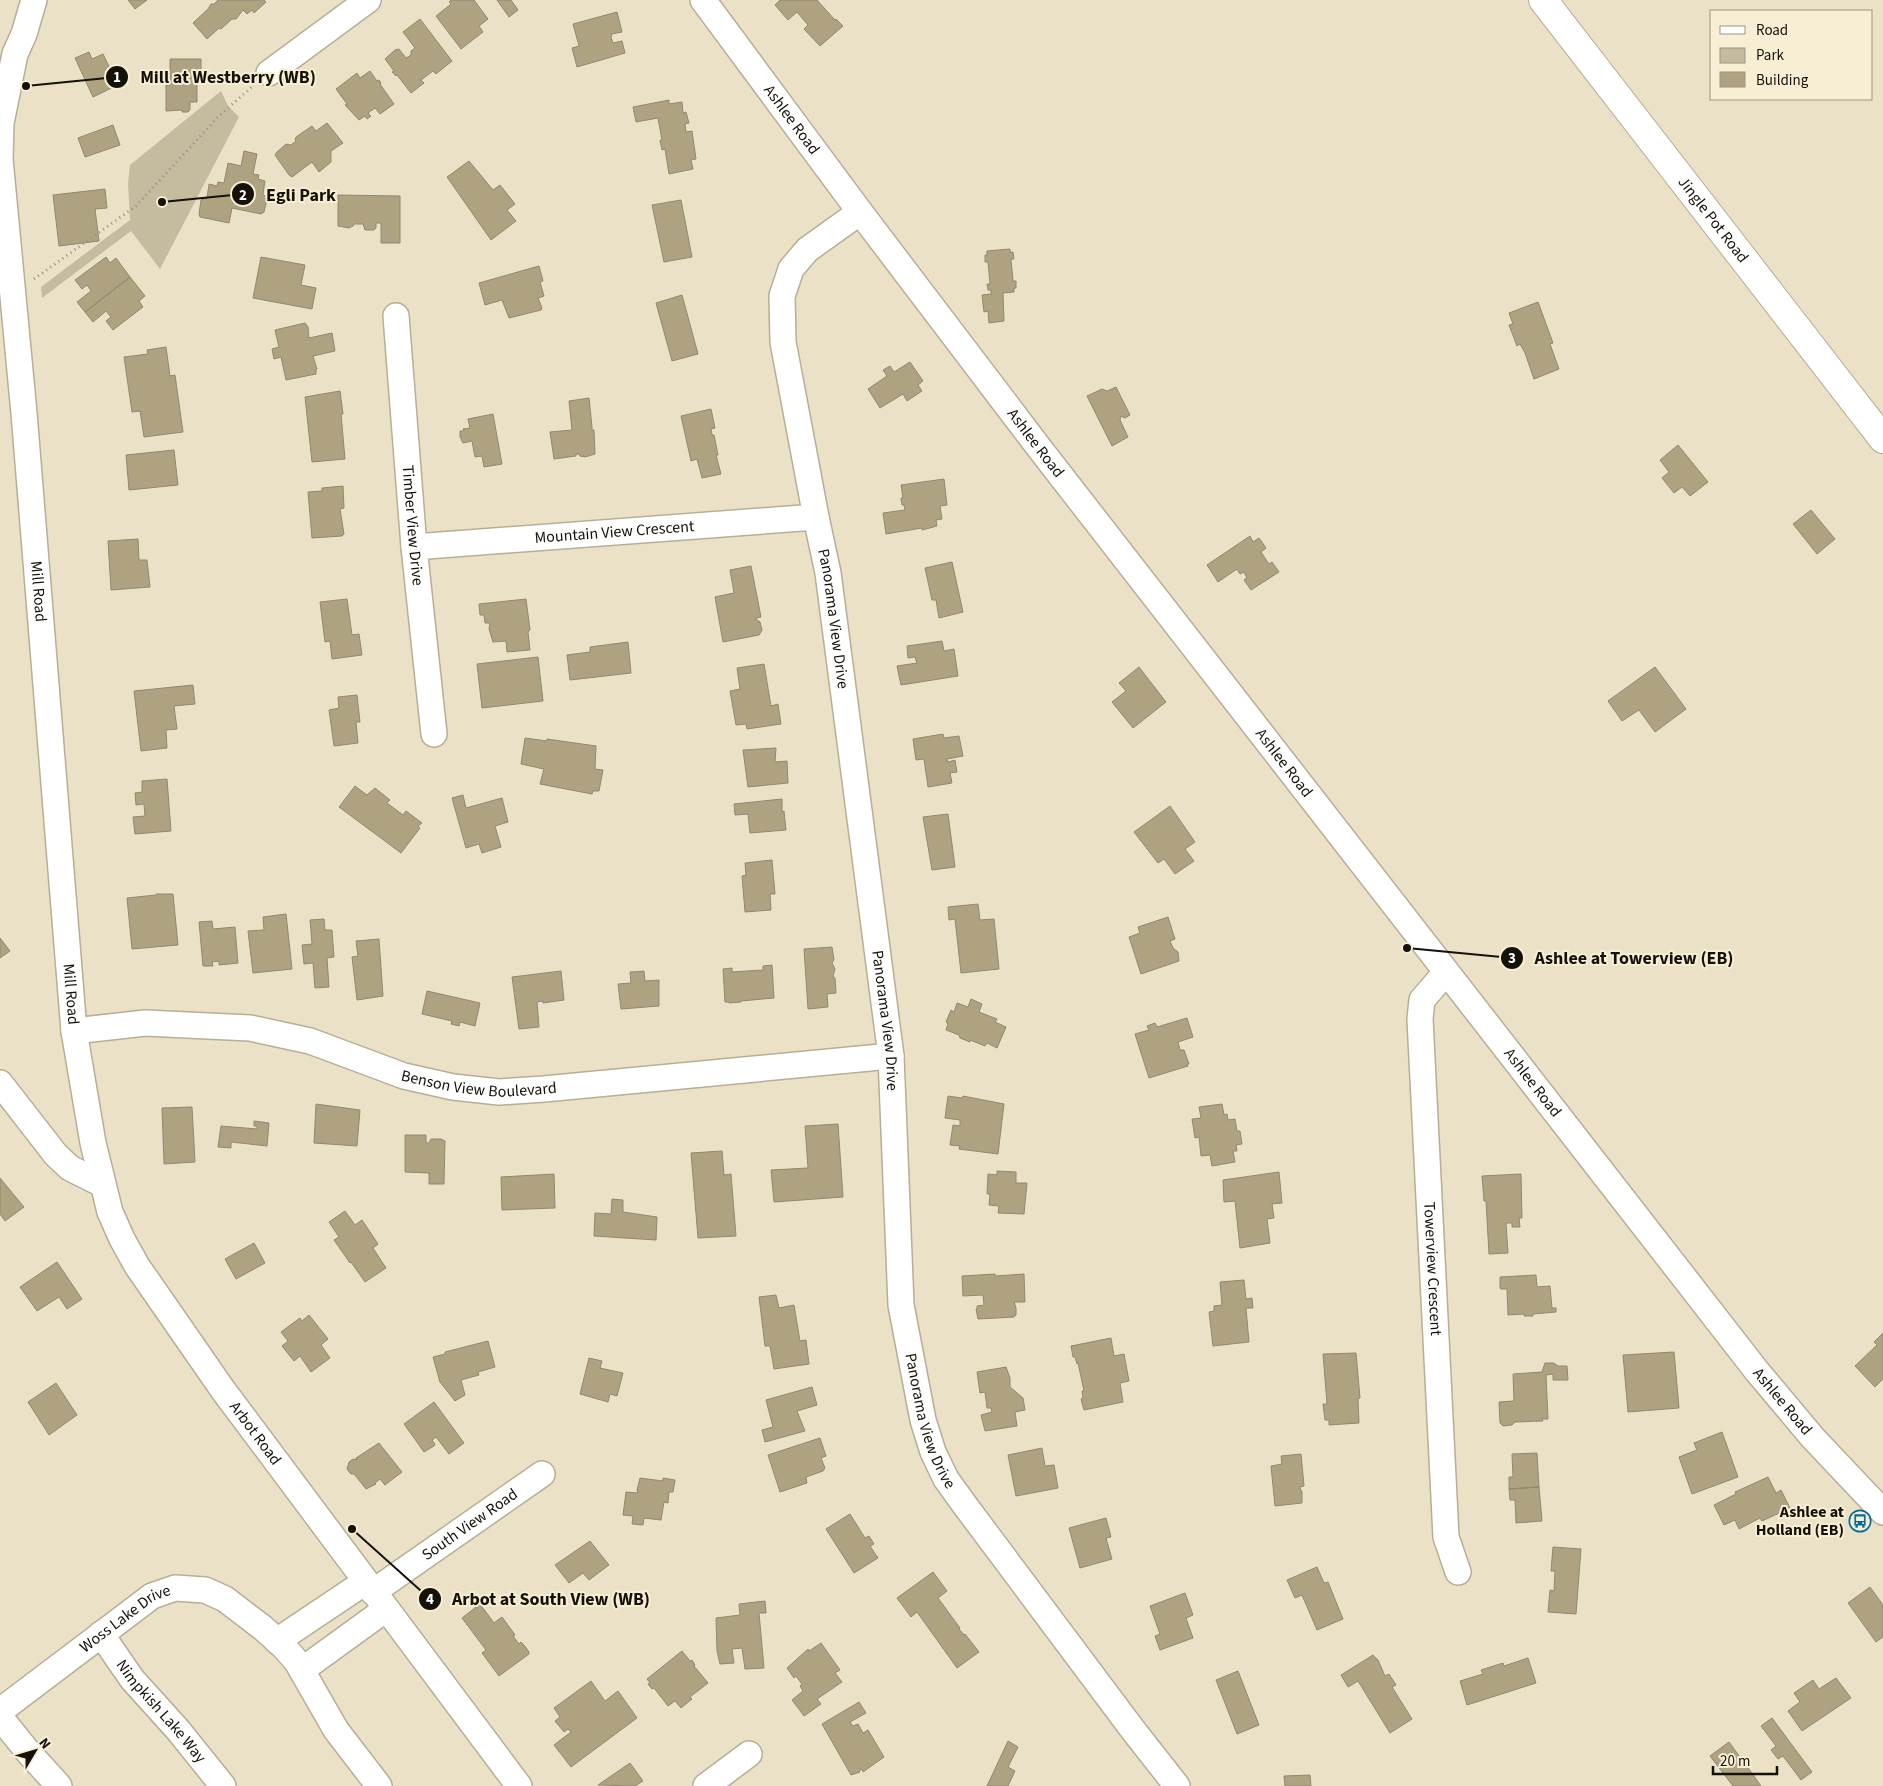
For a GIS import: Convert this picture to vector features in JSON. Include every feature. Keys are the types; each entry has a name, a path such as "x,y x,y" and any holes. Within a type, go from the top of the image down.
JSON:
{"street":[{"name":"Mill Road","path":"34,0 24,34 7,52 0,159 13,294 74,1031 102,1184"},
{"path":"269,73 368,0"},
{"name":"Ashlee Road","path":"703,0 860,212 1040,448 1756,1370 1813,1438 1883,1512"},
{"name":"Jingle Pot Road","path":"1543,0 1883,439"},
{"name":"Panorama View Drive","path":"860,212 807,250 791,269 782,296 783,342 828,573 891,1056 901,1306 923,1420 933,1452 946,1479 1121,1715 1177,1786"},
{"name":"Timber View Drive","path":"396,316 414,547 434,734"},
{"name":"Mountain View Crescent","path":"414,547 816,517"},
{"name":"Towerview Crescent","path":"1446,972 1422,1000 1420,1019 1446,1537 1458,1572"},
{"name":"Benson View Boulevard","path":"74,1031 145,1023 250,1028 310,1041 404,1076 453,1086 498,1092 891,1056"},
{"path":"0,1083 56,1155 70,1168 102,1184"},
{"name":"Arbot Road","path":"102,1184 116,1226 137,1266 223,1390 519,1786"},
{"name":"South View Road","path":"375,1594 542,1474"},
{"name":"Woss Lake Drive","path":"0,1711 152,1596 175,1588 205,1590 215,1594 244,1614 285,1648 302,1670"},
{"path":"277,1642 375,1594"},
{"path":"375,1594 302,1670 336,1730 379,1786"},
{"name":"Nimpkish Lake Way","path":"100,1634 132,1679 196,1751 223,1786"},
{"path":"0,1717 59,1786"},
{"path":"706,1786 749,1754"}],"path":[{"path":"13,294 136,206 219,116 269,73"}],"green space":[{"path":"221,91 228,106 239,117 160,269 131,231 42,298 41,287 130,220 128,183 130,165"}],"building":[{"path":"128,0 147,0 135,9"},
{"path":"218,0 264,0 266,2 254,13 252,10 247,14 243,10 236,19 232,19 207,39 193,23 211,4"},
{"path":"451,0 474,0 488,19 479,26 483,32 461,49 436,16 451,4 449,2"},
{"path":"497,0 511,0 518,10 509,17"},
{"path":"780,0 817,0 843,26 820,46 804,29 808,25 797,12 788,20 775,5"},
{"path":"617,12 622,32 612,34 611,37 613,43 622,41 625,53 577,67 572,48 579,46 573,24"},
{"path":"420,19 452,61 436,74 433,71 421,80 424,83 411,93 397,75 392,72 394,71 385,59 395,50 399,49 406,58 411,55 411,51 415,48 403,32"},
{"path":"89,52 92,59 103,54 118,85 93,97 75,58"},
{"path":"170,59 201,59 201,82 197,82 197,102 190,102 190,110 188,112 182,112 182,110 166,111 166,85 170,85"},
{"path":"370,71 377,81 379,80 394,104 380,114 375,108 368,113 371,116 367,119 365,116 359,120 345,105 347,104 336,89 357,73 360,78"},
{"path":"669,100 669,104 682,102 683,113 686,112 689,123 685,124 686,132 692,131 696,159 691,160 693,169 669,174 665,149 662,150 660,140 662,140 658,118 636,122 633,107"},
{"path":"327,123 343,143 331,151 331,162 319,172 312,162 292,177 289,175 275,155 277,152 286,144 291,145 296,141 296,137 312,126 316,131"},
{"path":"113,125 120,145 85,157 78,138"},
{"path":"244,151 257,154 253,174 259,175 258,179 265,181 263,194 267,199 264,212 261,214 232,208 229,223 200,217 201,200 207,198 209,184 217,186 218,182 224,183 228,163 241,166"},
{"path":"469,161 493,190 500,185 515,204 507,210 516,221 491,240 447,177"},
{"path":"105,189 107,208 95,209 99,241 59,246 53,195"},
{"path":"338,195 400,196 400,243 381,243 381,223 376,223 374,230 365,230 363,224 354,224 349,228 338,226"},
{"path":"681,200 692,257 664,262 652,205"},
{"path":"1010,249 1010,252 1013,252 1014,259 1011,259 1013,281 1016,281 1016,288 1014,288 1014,292 1003,293 1004,321 989,323 988,311 984,312 982,295 991,294 987,284 990,284 988,262 985,262 985,255 987,255 987,251"},
{"path":"106,257 110,263 116,258 130,277 85,312 77,302 91,291 87,285 82,289 75,280"},
{"path":"261,257 305,265 301,285 316,288 312,309 253,298"},
{"path":"539,266 543,281 540,282 544,296 538,298 541,310 509,318 502,300 485,305 479,283"},
{"path":"130,277 145,296 139,301 143,307 113,330 106,321 111,317 106,311 93,322 85,312"},
{"path":"682,295 698,354 672,361 656,303"},
{"path":"1538,302 1553,343 1550,344 1559,369 1534,379 1525,353 1520,344 1517,346 1509,325 1513,324 1509,313"},
{"path":"305,323 308,327 309,338 332,333 335,351 313,356 317,369 316,374 286,380 281,357 274,359 272,349 279,347 275,330"},
{"path":"166,347 170,376 175,375 183,432 144,437 140,411 132,412 124,357 148,354 147,350"},
{"path":"910,362 923,381 918,385 922,391 907,401 903,394 880,408 868,389 887,376 883,370 890,366 894,372"},
{"path":"1116,387 1130,415 1125,418 1121,416 1120,420 1128,437 1112,446 1087,396 1102,389 1107,391"},
{"path":"340,391 345,459 312,462 305,397"},
{"path":"589,398 592,430 594,430 595,454 585,457 576,454 576,456 554,459 550,432 572,430 569,401"},
{"path":"711,409 715,428 711,429 712,435 714,435 718,455 716,455 721,474 702,478 697,459 691,461 681,416"},
{"path":"493,414 502,464 484,467 482,456 475,457 472,441 463,443 460,431 470,428 468,419"},
{"path":"1678,445 1708,482 1690,496 1682,487 1674,493 1662,478 1669,472 1660,460"},
{"path":"174,450 178,485 129,490 126,455"},
{"path":"944,479 947,505 940,506 942,519 936,520 937,526 922,530 922,528 886,534 883,513 905,510 904,505 902,505 901,485"},
{"path":"343,486 344,508 340,509 344,534 342,536 312,538 308,492 322,491 322,488"},
{"path":"1811,510 1835,539 1817,554 1793,524"},
{"path":"1250,536 1253,542 1259,538 1266,548 1261,552 1269,564 1272,562 1279,572 1251,590 1244,580 1247,578 1244,572 1240,574 1237,569 1218,582 1207,565"},
{"path":"138,539 139,560 147,560 150,587 111,590 108,541"},
{"path":"952,562 963,612 939,618 936,600 932,600 925,568"},
{"path":"751,566 761,617 756,618 760,622 762,630 759,635 723,642 715,597 734,593 730,570"},
{"path":"347,599 352,635 359,634 362,655 332,659 330,641 325,642 320,602"},
{"path":"526,599 530,630 528,632 530,650 507,652 506,641 493,642 489,629 490,623 485,623 484,615 480,615 479,604"},
{"path":"942,641 944,651 954,649 958,676 901,685 897,666 917,663 915,657 908,658 907,646"},
{"path":"628,642 631,673 570,680 567,655 590,652 590,647"},
{"path":"538,657 543,701 482,708 477,664"},
{"path":"764,664 771,706 778,704 781,724 747,729 746,724 736,725 730,691 740,689 737,668"},
{"path":"1139,667 1166,702 1133,728 1112,702 1126,691 1119,683"},
{"path":"1655,667 1686,709 1655,732 1639,710 1622,721 1608,701"},
{"path":"193,685 195,704 174,706 177,729 166,730 167,748 141,751 134,691"},
{"path":"357,695 360,722 356,722 358,743 334,746 329,710 339,708 338,697"},
{"path":"943,734 944,738 959,736 963,756 947,759 948,762 955,760 957,772 950,773 952,783 928,787 924,759 916,760 913,739"},
{"path":"525,738 596,746 595,769 603,770 599,791 593,791 592,794 540,784 544,769 521,764"},
{"path":"776,748 775,762 787,761 788,783 748,787 743,750"},
{"path":"167,779 171,831 135,834 133,817 145,816 144,804 136,805 135,793 142,792 142,781"},
{"path":"355,786 367,795 375,788 390,800 387,803 403,815 406,811 422,823 418,826 420,828 401,853 339,807"},
{"path":"463,795 466,808 502,798 508,822 495,826 501,847 482,853 479,844 466,848 452,798"},
{"path":"782,799 782,812 784,811 786,830 750,833 748,814 735,815 734,804"},
{"path":"1170,806 1195,842 1185,849 1194,861 1175,874 1164,859 1158,863 1134,832"},
{"path":"948,814 955,867 932,870 923,817"},
{"path":"772,860 775,894 770,894 771,910 745,912 742,876 746,875 745,863"},
{"path":"173,894 178,945 132,949 127,898"},
{"path":"978,904 980,920 994,919 999,969 961,973 955,919 949,920 948,907"},
{"path":"286,914 292,969 253,973 248,931 264,930 263,917"},
{"path":"1168,917 1175,939 1170,941 1173,948 1178,952 1179,961 1141,974 1129,937 1140,933 1138,927"},
{"path":"324,919 325,930 332,930 334,957 327,958 329,987 315,988 313,963 304,964 302,945 312,944 310,920"},
{"path":"212,921 213,929 235,927 238,963 219,965 219,961 212,962 213,966 203,966 199,922"},
{"path":"0,938 10,951 0,958"},
{"path":"379,939 383,996 357,1000 352,957 358,956 356,941"},
{"path":"832,947 834,960 832,963 835,969 833,976 835,978 836,993 827,994 828,1007 808,1009 804,949"},
{"path":"772,965 774,998 725,1002 723,969 732,968 732,972 763,970 763,966"},
{"path":"561,971 564,1000 537,1002 539,1027 519,1029 512,977"},
{"path":"644,971 645,981 659,980 659,1006 621,1009 618,984 631,983 630,972"},
{"path":"427,991 480,1003 475,1026 460,1022 459,1026 451,1024 452,1021 422,1014"},
{"path":"971,999 982,1004 979,1012 997,1019 995,1022 1006,1027 997,1048 987,1043 985,1046 970,1040 970,1042 946,1030 948,1024 946,1022 951,1010 954,1012 957,1003 968,1007"},
{"path":"1187,1018 1193,1037 1178,1042 1180,1050 1184,1050 1188,1066 1149,1078 1135,1034 1149,1030 1147,1026 1155,1023 1157,1027"},
{"path":"948,1096 962,1098 963,1096 1004,1104 998,1154 959,1149 960,1146 950,1145 953,1125 960,1126 960,1120 945,1118"},
{"path":"316,1104 360,1110 357,1146 314,1143"},
{"path":"1222,1104 1224,1115 1227,1114 1228,1120 1235,1119 1237,1131 1240,1131 1242,1144 1236,1145 1237,1151 1233,1151 1235,1162 1212,1166 1210,1155 1201,1156 1199,1137 1195,1138 1192,1119 1201,1118 1199,1107"},
{"path":"192,1107 195,1162 164,1164 162,1108"},
{"path":"254,1121 269,1123 267,1146 231,1142 231,1148 218,1147 221,1126 257,1129 257,1126 254,1126"},
{"path":"838,1124 843,1197 774,1202 771,1170 808,1168 805,1126"},
{"path":"405,1135 426,1135 426,1143 429,1143 431,1139 445,1141 444,1184 429,1184 429,1173 405,1172"},
{"path":"722,1151 724,1175 731,1174 736,1236 698,1238 691,1153"},
{"path":"997,1171 1016,1172 1016,1183 1027,1183 1024,1214 998,1213 999,1206 989,1205 990,1194 987,1194 988,1174 997,1175"},
{"path":"1279,1172 1282,1203 1272,1204 1274,1218 1267,1219 1270,1243 1240,1248 1235,1201 1224,1202 1223,1180"},
{"path":"554,1174 555,1208 502,1210 501,1177"},
{"path":"1521,1174 1522,1218 1519,1218 1520,1227 1512,1227 1512,1223 1506,1223 1508,1253 1489,1254 1486,1201 1484,1201 1482,1176"},
{"path":"0,1178 24,1207 5,1221 0,1214"},
{"path":"612,1199 623,1200 623,1212 657,1217 656,1240 594,1236 595,1213 611,1214"},
{"path":"345,1211 355,1225 362,1220 378,1244 373,1248 386,1268 365,1282 334,1240 339,1237 329,1222"},
{"path":"254,1243 265,1263 236,1279 225,1259"},
{"path":"57,1262 82,1299 67,1309 59,1297 37,1311 20,1287"},
{"path":"995,1274 995,1276 1024,1274 1025,1302 1014,1302 1016,1315 1014,1317 978,1319 976,1309 977,1306 984,1305 983,1295 963,1296 962,1276"},
{"path":"1536,1275 1537,1287 1550,1286 1552,1308 1556,1308 1556,1312 1533,1314 1533,1316 1524,1316 1524,1314 1508,1315 1507,1289 1500,1288 1500,1277"},
{"path":"1244,1280 1246,1299 1252,1298 1253,1308 1246,1308 1249,1342 1213,1346 1209,1312 1214,1311 1214,1306 1222,1305 1220,1282"},
{"path":"776,1295 779,1308 794,1305 800,1341 806,1340 809,1364 774,1369 770,1346 765,1346 759,1297"},
{"path":"309,1315 328,1339 321,1345 330,1358 311,1372 300,1356 294,1361 282,1346 288,1341 281,1332 300,1318 302,1321"},
{"path":"1883,1333 1883,1379 1875,1387 1855,1366 1877,1345 1874,1342"},
{"path":"1111,1338 1114,1356 1124,1354 1129,1381 1120,1383 1123,1402 1084,1410 1081,1399 1083,1398 1082,1391 1084,1391 1078,1363 1075,1357 1073,1357 1071,1346"},
{"path":"488,1341 495,1367 478,1372 479,1375 461,1380 465,1395 455,1401 440,1382 433,1357"},
{"path":"1674,1352 1679,1408 1628,1412 1623,1355"},
{"path":"1356,1353 1360,1398 1358,1399 1359,1423 1329,1425 1329,1420 1325,1420 1323,1404 1327,1404 1323,1354"},
{"path":"589,1358 602,1361 600,1368 623,1373 617,1396 610,1394 608,1402 580,1394"},
{"path":"1545,1363 1567,1366 1568,1380 1553,1380 1553,1374 1546,1375 1548,1419 1542,1419 1543,1421 1515,1422 1512,1425 1503,1426 1500,1423 1499,1402 1514,1401 1513,1374 1542,1372"},
{"path":"1006,1367 1010,1378 1010,1387 1023,1398 1025,1410 1015,1412 1017,1426 985,1431 981,1415 992,1412 991,1408 987,1408 985,1392 980,1393 977,1372"},
{"path":"56,1383 77,1415 49,1435 28,1402"},
{"path":"812,1387 817,1405 797,1411 805,1431 765,1442 762,1430 773,1427 766,1400"},
{"path":"434,1402 464,1443 449,1454 436,1437 432,1440 435,1444 434,1446 424,1452 404,1424"},
{"path":"1722,1432 1738,1477 1692,1494 1679,1457 1697,1450 1694,1443"},
{"path":"820,1438 826,1456 821,1458 825,1468 823,1471 806,1477 807,1483 780,1492 768,1455"},
{"path":"379,1443 402,1472 385,1485 380,1479 376,1484 366,1489 354,1474 351,1474 347,1469 349,1462 353,1459 357,1460 356,1458"},
{"path":"1042,1448 1045,1466 1054,1465 1058,1488 1016,1496 1008,1455"},
{"path":"1537,1453 1539,1487 1509,1489 1509,1477 1513,1477 1512,1454"},
{"path":"1301,1454 1304,1486 1300,1487 1302,1503 1275,1506 1271,1466 1282,1464 1281,1456"},
{"path":"1768,1477 1776,1493 1781,1490 1790,1508 1762,1521 1760,1518 1739,1529 1735,1520 1724,1525 1714,1505 1736,1494 1735,1492"},
{"path":"640,1478 663,1481 663,1478 675,1480 673,1492 669,1492 668,1503 664,1502 661,1520 644,1518 643,1525 632,1524 633,1516 623,1515 626,1492 638,1493"},
{"path":"1539,1487 1542,1521 1516,1523 1515,1500 1510,1500 1509,1489"},
{"path":"850,1514 865,1538 869,1536 874,1544 870,1546 878,1558 854,1573 826,1529"},
{"path":"1106,1518 1111,1537 1106,1538 1112,1559 1080,1568 1069,1528"},
{"path":"590,1541 609,1565 589,1580 583,1573 569,1583 555,1565"},
{"path":"1553,1547 1581,1549 1576,1614 1548,1612 1550,1590 1554,1591 1555,1571 1551,1571"},
{"path":"1317,1567 1324,1583 1328,1582 1343,1619 1317,1630 1302,1595 1295,1598 1287,1580"},
{"path":"933,1572 947,1591 938,1598 959,1629 979,1652 957,1668 917,1612 911,1617 897,1598"},
{"path":"1870,1587 1883,1605 1883,1637 1876,1642 1848,1603"},
{"path":"1185,1593 1193,1615 1186,1618 1193,1638 1160,1650 1155,1636 1160,1634 1150,1606"},
{"path":"765,1601 766,1613 759,1613 764,1668 745,1669 742,1648 732,1649 734,1663 720,1664 717,1651 716,1618 740,1615 739,1604"},
{"path":"480,1604 494,1623 502,1617 519,1644 521,1642 529,1652 529,1654 499,1676 482,1653 486,1650 462,1618"},
{"path":"821,1643 840,1670 835,1673 842,1682 817,1699 821,1704 804,1716 792,1700 803,1691 800,1686 802,1684 796,1676 794,1678 787,1668 808,1649 809,1651"},
{"path":"682,1651 690,1661 692,1660 694,1666 708,1683 690,1697 692,1699 681,1708 675,1701 668,1706 654,1688 652,1689 648,1684 650,1683 647,1679"},
{"path":"1373,1655 1378,1660 1385,1676 1389,1674 1396,1685 1392,1687 1412,1719 1390,1733 1358,1681 1348,1687 1341,1675"},
{"path":"1528,1658 1536,1683 1467,1705 1460,1681 1483,1674 1481,1670 1503,1663 1504,1666"},
{"path":"1238,1671 1259,1725 1237,1734 1216,1680"},
{"path":"1836,1678 1851,1698 1802,1731 1788,1711 1800,1702 1794,1693 1813,1680 1819,1689"},
{"path":"591,1681 605,1701 618,1691 637,1718 571,1767 554,1745 571,1732 568,1729 564,1732 555,1721 560,1717 554,1708"},
{"path":"859,1702 866,1713 850,1722 853,1726 858,1724 863,1733 868,1730 884,1757 863,1772 862,1769 860,1772 851,1775 822,1724"},
{"path":"1772,1718 1812,1772 1801,1780 1783,1756 1778,1759 1771,1750 1776,1746 1761,1726"},
{"path":"1008,1741 1018,1747 1008,1767 1015,1771 1008,1786 987,1786"},
{"path":"1729,1742 1761,1786 1733,1786 1710,1756"},
{"path":"630,1763 643,1781 635,1786 598,1785"},
{"path":"1310,1775 1311,1786 1285,1786 1284,1776"}],"place":[{"name":"Mill at Westberry (WB)","path":"26,86"},
{"name":"Egli Park","path":"162,202"},
{"name":"Ashlee at Towerview (EB)","path":"1407,948"},
{"name":"Ashlee at Holland (EB)","path":"1860,1521"},
{"name":"Arbot at South View (WB)","path":"352,1529"}]}
